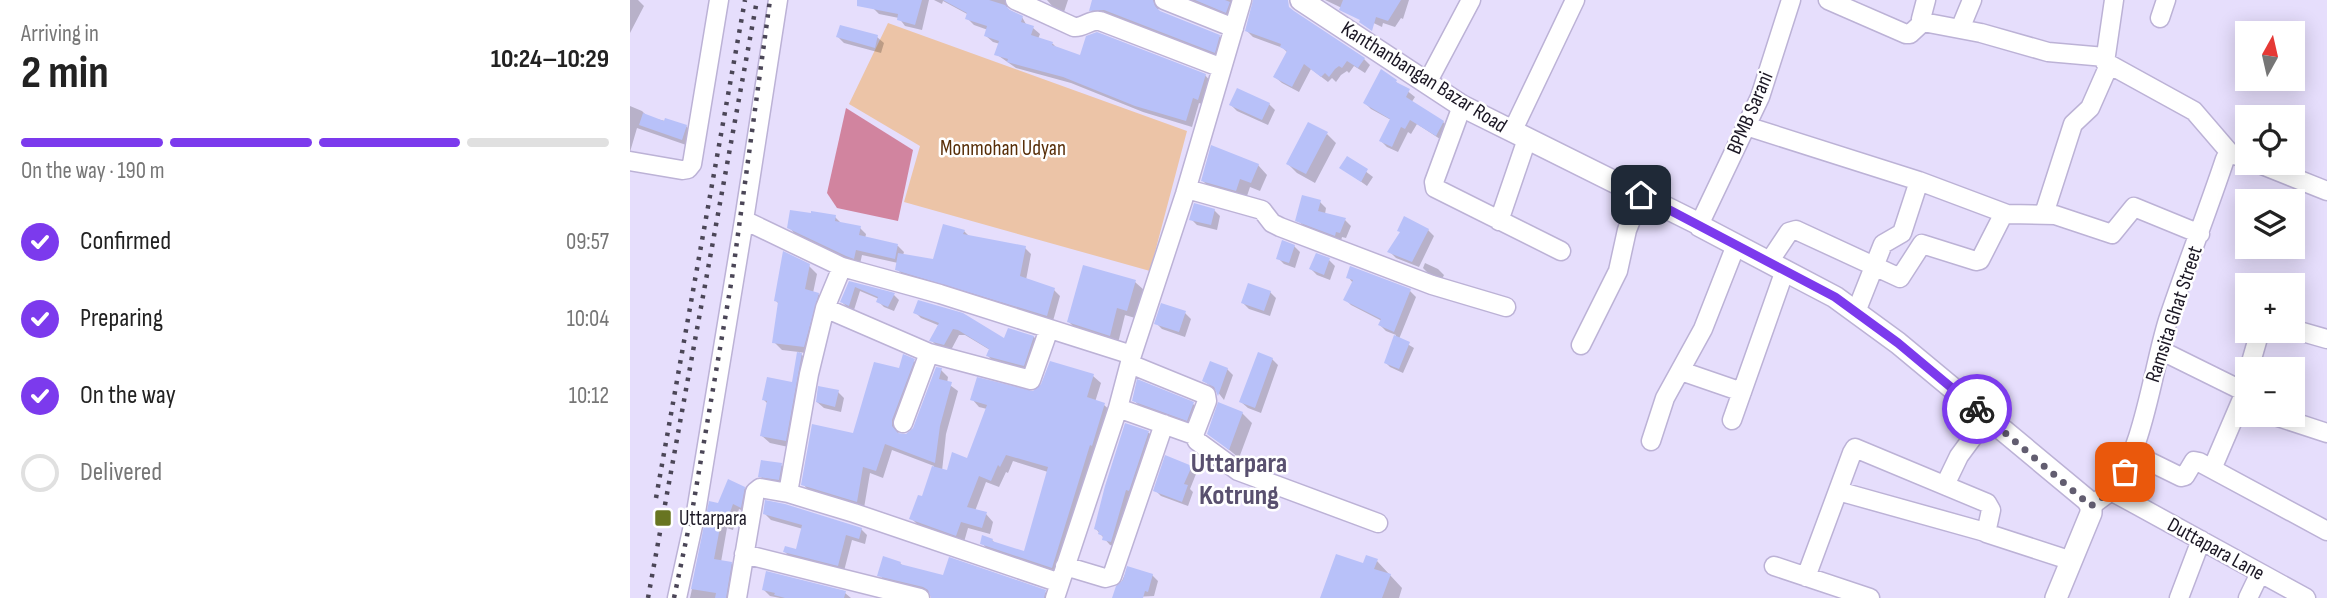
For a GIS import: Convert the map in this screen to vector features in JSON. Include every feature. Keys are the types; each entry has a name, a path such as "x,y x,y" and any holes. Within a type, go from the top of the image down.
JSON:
{"street":[{"path":"630,160 682,170 688,169 692,164 719,0"},
{"path":"677,598 696,512 778,0"},
{"path":"1015,0 1074,27 1100,21 1222,68"},
{"path":"1164,0 1234,28"},
{"path":"1060,582 1118,408 1242,0"},
{"name":"Kanthanbangan Bazar Road","path":"1301,0 1462,106 1700,224 1835,297 1898,343 2091,506"},
{"path":"1427,83 1471,0"},
{"path":"1499,221 1519,136 1575,0"},
{"name":"BPMB Sarani","path":"1700,224 1760,97 1791,0"},
{"path":"1828,0 1850,5 1906,34 1910,34 1923,22"},
{"path":"1923,22 1921,19 1926,0"},
{"path":"1960,29 1972,0"},
{"path":"2044,214 2073,124 2090,108 2107,61 2114,0"},
{"path":"2160,18 2166,0"},
{"path":"1923,22 2048,52 2107,61 2194,111 2235,152"},
{"path":"1462,106 1434,186 1436,190 1560,251"},
{"path":"1746,126 1919,181 2004,213 2061,217 2112,234 2134,207 2200,234"},
{"name":"Ramsita Ghat Street","path":"2111,491 2125,472 2132,453 2168,321 2225,159 2235,157"},
{"path":"2288,175 2327,190"},
{"path":"1856,312 1883,244 1902,233 1919,181"},
{"path":"1186,189 1262,210 1272,223 1280,227 1432,285 1506,307"},
{"path":"1581,345 1618,271 1627,230 1641,195"},
{"path":"1732,420 1789,232 1796,230 1900,278 1919,246 1924,244 1978,261 2004,213"},
{"path":"744,220 842,267 940,294 1049,329 1131,360 1206,395 1207,401 1194,435"},
{"path":"1651,441 1665,398 1703,329 1736,245"},
{"path":"788,493 809,374 825,309 842,267"},
{"path":"825,309 929,353 1031,380 1049,329"},
{"path":"2305,333 2327,339"},
{"path":"2160,350 2235,378"},
{"path":"904,423 929,353"},
{"path":"1681,371 1742,392"},
{"path":"1118,408 1194,435 1197,441 1238,471 1378,523"},
{"path":"2212,469 2235,412"},
{"path":"1945,485 1959,456 1987,418"},
{"path":"737,598 756,490 763,488 788,493 904,529 1060,582 1112,576 1164,425"},
{"path":"2305,426 2327,433"},
{"path":"1806,577 1855,448 1990,506 1985,531"},
{"path":"2132,453 2181,477 2185,477 2196,461 2327,531"},
{"path":"1838,491 1985,531 2072,561"},
{"path":"2056,598 2089,519 2091,506 2111,491"},
{"name":"Duttapara Lane","path":"2111,491 2306,598"},
{"path":"2179,598 2201,540"},
{"path":"744,554 920,598"},
{"path":"1774,566 1870,598"},
{"path":"2248,598 2260,573"}],"green space":[{"name":"Monmohan Udyan","path":"888,23 1187,131 1150,271 904,202 920,146 849,104"}],"shaded area":[{"path":"846,108 913,150 898,221 837,208 827,193"}],"building":[{"path":"857,0 922,0 915,25 897,20 898,14 857,6"},
{"path":"943,0 989,0 1005,5 1023,16 1021,22 1034,26 1031,35 1080,55 1086,36 1097,32 1206,74 1198,100 1193,98 1186,121 1135,106 1063,77 1007,62 1008,59 994,55 999,41 984,36 987,26 965,19 967,13"},
{"path":"1092,0 1153,0 1160,11 1220,35 1215,53 1104,10 1089,11"},
{"path":"1195,0 1225,0 1230,2 1226,13"},
{"path":"1253,0 1288,0 1289,7 1294,11 1365,58 1358,68 1347,61 1329,77 1325,73 1321,77 1304,64 1292,87 1273,77 1287,51 1280,47 1281,44 1245,31"},
{"path":"1343,0 1401,0 1388,21 1376,17 1372,31 1359,22 1360,20 1339,10"},
{"path":"840,25 878,35 875,48 836,37"},
{"path":"1381,69 1397,80 1396,82 1410,89 1406,97 1444,121 1436,136 1410,120 1405,129 1401,127 1392,147 1379,141 1390,119 1363,103"},
{"path":"1237,88 1270,103 1262,120 1229,105"},
{"path":"643,113 664,121 665,118 687,125 682,140 639,125"},
{"path":"1308,122 1328,132 1306,174 1286,164"},
{"path":"1211,145 1259,164 1251,183 1240,179 1236,191 1201,181"},
{"path":"1347,156 1368,169 1361,182 1339,168"},
{"path":"1302,195 1321,200 1318,211 1346,218 1340,233 1336,232 1335,236 1295,221"},
{"path":"1194,203 1215,209 1211,225 1189,220"},
{"path":"790,210 836,215 835,221 861,226 859,235 898,244 895,259 856,250 854,259 846,256 787,228"},
{"path":"1404,216 1429,229 1412,262 1387,252 1400,232 1397,231"},
{"path":"943,224 965,230 963,234 1026,246 1020,276 1055,288 1047,316 895,270 898,253 933,259"},
{"path":"1282,240 1295,245 1289,263 1276,259"},
{"path":"783,251 810,264 805,289 819,293 804,347 772,343 778,302 774,301"},
{"path":"1316,253 1330,258 1324,275 1309,269"},
{"path":"1083,265 1136,280 1127,311 1117,308 1110,336 1067,322"},
{"path":"1350,266 1411,289 1394,332 1378,325 1381,319 1343,300 1353,280 1346,278"},
{"path":"849,281 895,293 888,307 876,302 878,297 855,287 849,306 840,302"},
{"path":"1248,283 1271,291 1264,311 1241,303"},
{"path":"918,300 963,313 1004,338 1008,328 1034,336 1024,366 986,356 989,349 958,330 953,329 944,345 929,341 939,323 913,313"},
{"path":"1161,303 1186,311 1179,332 1154,324"},
{"path":"1394,335 1410,342 1399,369 1384,363"},
{"path":"797,352 802,353 786,441 760,436 767,401 762,400 767,377 792,382"},
{"path":"1258,352 1273,358 1255,408 1239,402"},
{"path":"903,354 915,359 892,420 892,426 898,433 906,434 913,428 936,367 942,368 939,379 952,382 940,426 935,463 885,444 876,471 863,467 857,502 801,485 812,424 853,433 874,362 899,368"},
{"path":"1050,361 1094,374 1087,397 1105,403 1052,568 980,544 982,535 1024,551 1048,467 1006,455 991,481 979,476 967,507 987,512 982,528 961,522 956,536 909,519 918,495 922,496 932,466 947,470 952,452 967,458 987,405 970,400 977,377 1033,391 1041,384"},
{"path":"1210,361 1228,368 1218,396 1214,387 1202,381"},
{"path":"1137,379 1194,402 1187,421 1132,401"},
{"path":"818,386 839,390 835,407 816,402"},
{"path":"1218,402 1243,412 1229,450 1207,434"},
{"path":"1125,423 1149,431 1129,491 1126,490 1111,542 1102,540 1103,536 1094,529"},
{"path":"1165,455 1192,466 1184,484 1188,485 1182,502 1153,491"},
{"path":"761,460 782,463 779,480 758,477"},
{"path":"728,479 745,487 741,508 733,504 726,524 721,522 714,559 732,562 726,598 715,598 716,593 691,589 709,501 718,503"},
{"path":"765,500 862,528 859,539 846,535 838,566 783,552 785,546 796,549 802,525 763,514"},
{"path":"1336,554 1363,563 1366,555 1378,559 1374,569 1391,574 1382,598 1320,598"},
{"path":"883,556 901,562 900,564 943,575 949,557 1046,590 1044,598 931,598 928,590 923,587 877,576"},
{"path":"1127,566 1153,574 1148,592 1145,591 1143,598 1112,598 1116,586 1123,580"},
{"path":"766,571 846,591 844,598 785,598 774,595 775,593 762,590"}],"railway":[{"path":"656,498 745,0"},
{"path":"648,598 757,0"},
{"path":"674,598 692,512 732,278 770,0"}],"way so far":[{"path":"1977,409 2091,506 2111,491 2125,472"}],"place":[{"name":"Uttarpara","path":"663,518"}],"district":[{"name":"Uttarpara Kotrung","path":"1239,479"}],"route":[{"path":"1641,195 1835,297 1898,343 1977,409"}]}
